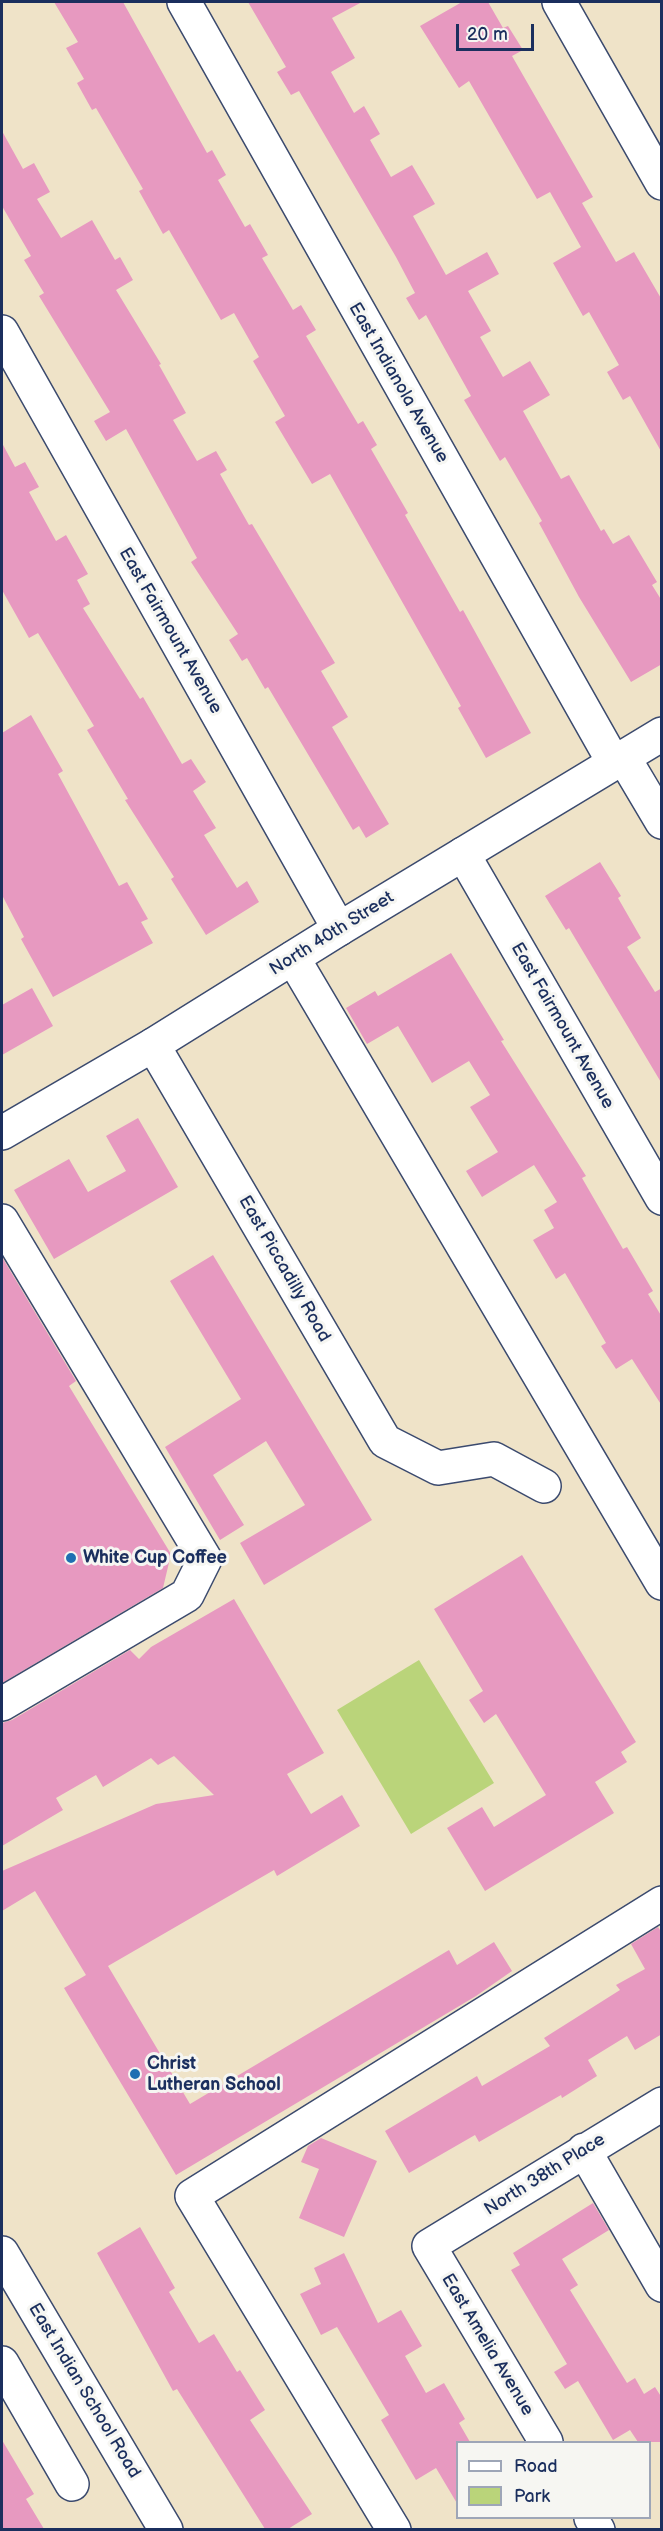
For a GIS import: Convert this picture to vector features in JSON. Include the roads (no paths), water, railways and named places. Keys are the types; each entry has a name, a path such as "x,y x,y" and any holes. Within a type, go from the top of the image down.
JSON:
{"street":[{"name":"East Indianola Avenue","path":"184,2 619,760 662,822"},
{"path":"559,2 662,183"},
{"name":"East Fairmount Avenue","path":"2,332 339,929"},
{"name":"North 40th Street","path":"2,1133 153,1046 293,957 662,734"},
{"name":"East Fairmount Avenue","path":"463,854 662,1198"},
{"path":"293,957 662,1583"},
{"name":"East Piccadilly Road","path":"153,1046 385,1441 438,1468 494,1459 544,1486"},
{"path":"2,1221 205,1559 187,1595 2,1704"},
{"path":"394,2529 192,2196 662,1903"},
{"name":"North 38th Place","path":"429,2246 662,2104"},
{"path":"584,2150 662,2285"},
{"name":"East Amelia Avenue","path":"429,2246 545,2441"},
{"name":"East Indian School Road","path":"2,2253 166,2529"},
{"path":"2,2363 72,2484"}],"place":[{"name":"White Cup Coffee","path":"71,1558"},
{"name":"Christ Lutheran School","path":"135,2074"}]}
